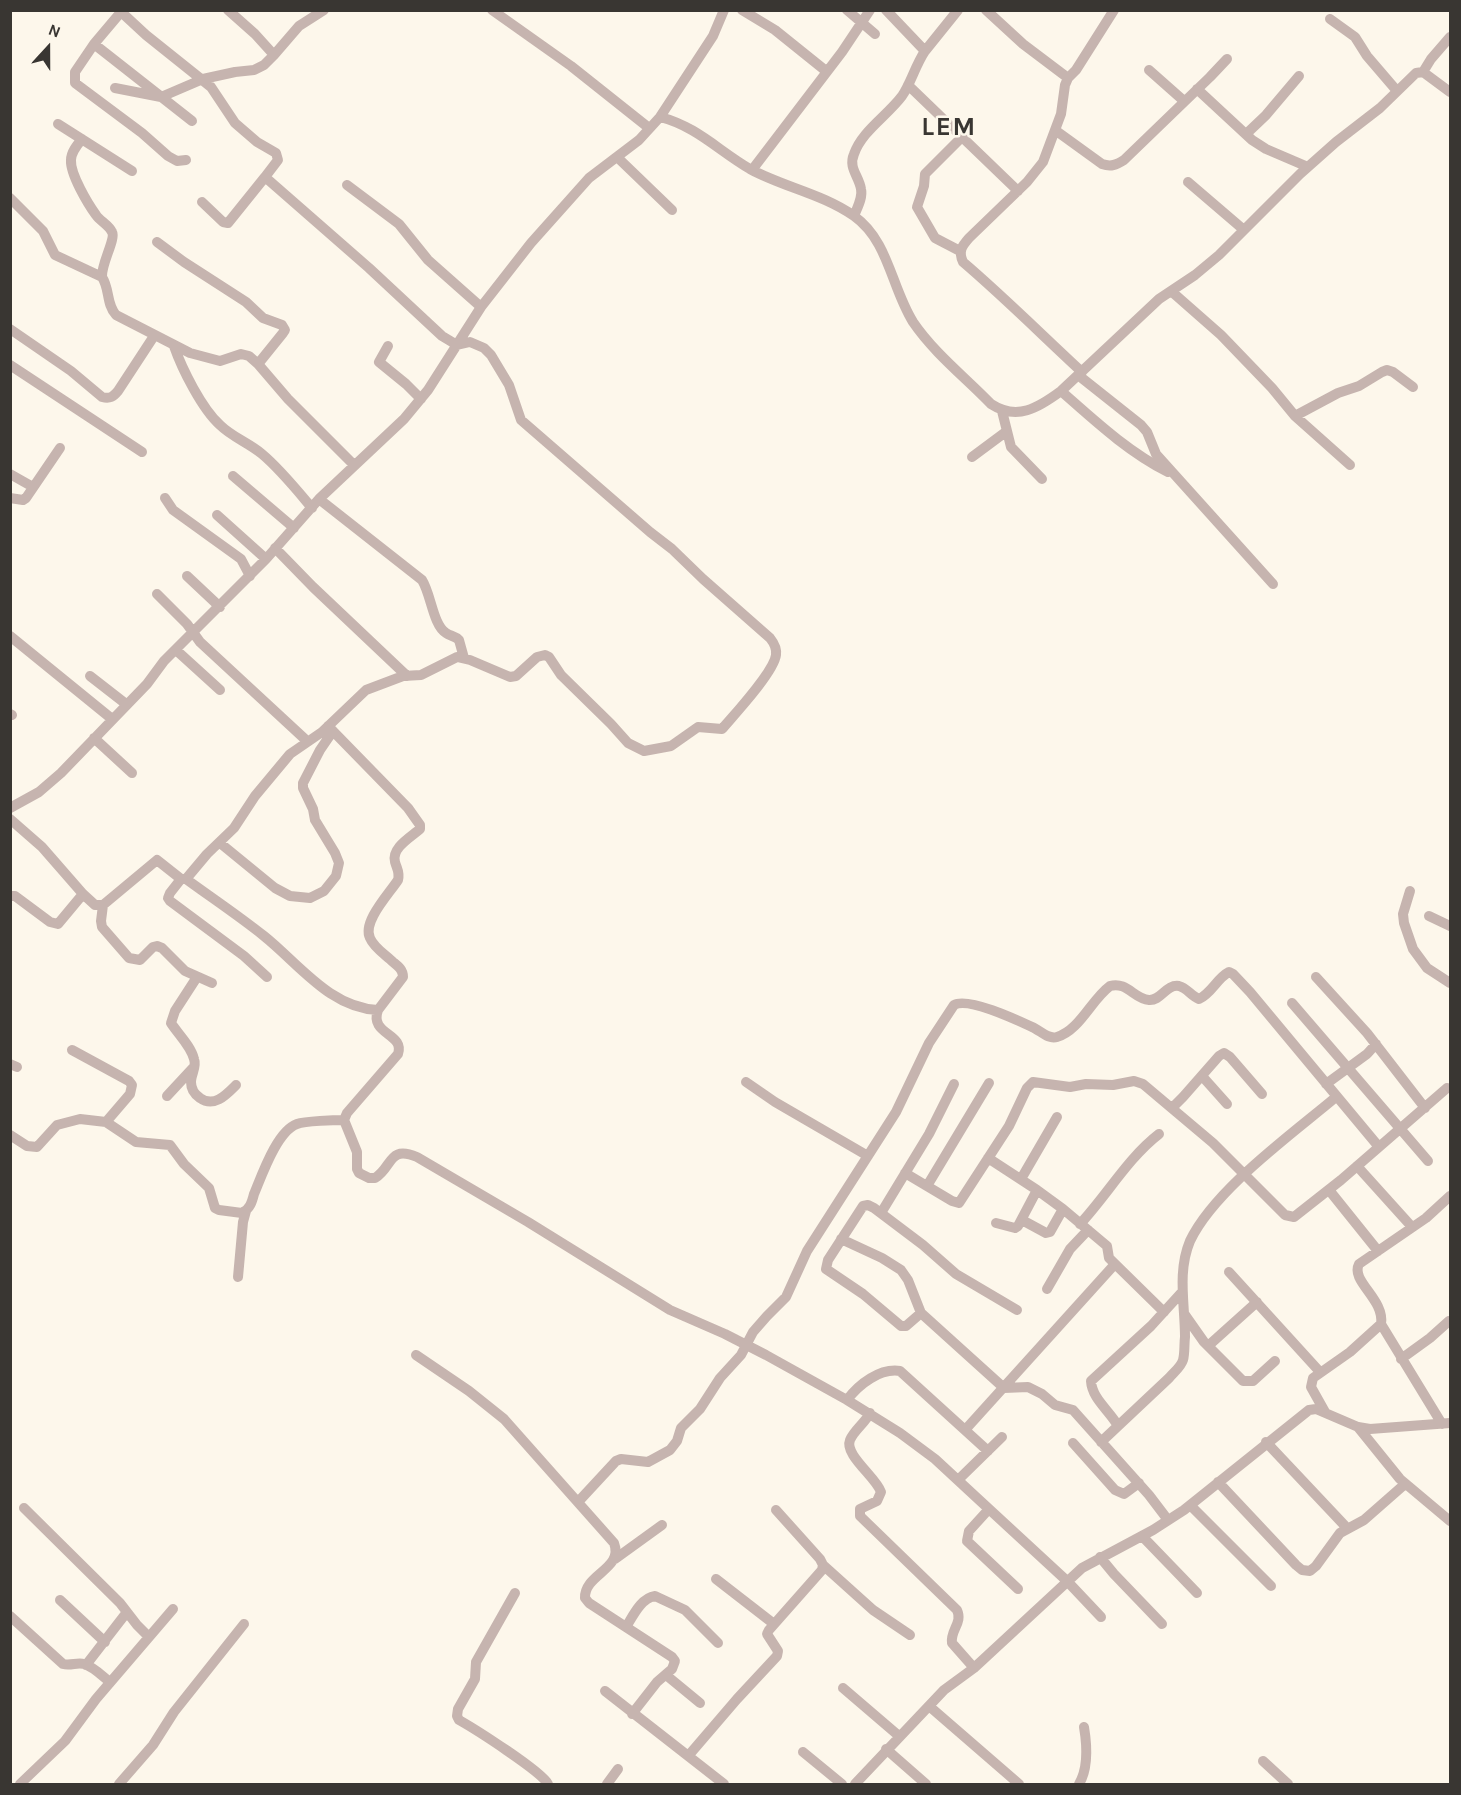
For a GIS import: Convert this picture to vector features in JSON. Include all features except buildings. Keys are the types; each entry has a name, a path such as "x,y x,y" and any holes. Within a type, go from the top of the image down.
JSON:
{"street":[{"path":"228,10 255,34 274,56"},
{"path":"307,10 321,13"},
{"path":"492,10 571,66 649,128"},
{"path":"10,808 49,784 250,576 316,503 354,465 389,435 421,399 481,307 518,259 589,178 639,140 660,117 713,36 724,10"},
{"path":"742,10 775,30 826,71"},
{"path":"847,10 875,34"},
{"path":"752,170 842,52 870,10"},
{"path":"854,216 859,204 861,189 852,166 854,153 901,97 915,66 958,10"},
{"path":"986,10 1023,44 1068,78"},
{"path":"960,251 977,229 1018,191 1043,162 1055,130 1068,78 1076,70 1113,10"},
{"path":"186,160 177,161 168,156 129,122 75,82 75,72 120,11 146,35 203,80 218,95 235,123 278,156 278,160 228,223 223,222 202,202"},
{"path":"887,11 925,51"},
{"path":"115,88 161,97 227,73 254,70 274,56 299,26 321,13"},
{"path":"1330,19 1355,37 1367,56 1397,91"},
{"path":"1423,72 1450,37"},
{"path":"94,44 192,121"},
{"path":"1055,130 1102,164 1116,165 1124,160 1227,59"},
{"path":"1149,70 1184,101"},
{"path":"660,117 674,120 692,129 752,170 830,203 854,216 877,240 903,303 914,323 929,342 991,404 1002,411 1015,414 1046,402 1061,391 1139,316 1195,275 1308,167 1380,108 1416,73 1423,72 1450,92"},
{"path":"1246,134 1266,115 1299,76"},
{"path":"908,85 1018,191"},
{"path":"1197,89 1246,134 1266,149 1308,167"},
{"path":"58,123 132,171"},
{"path":"962,137 925,174 924,186 917,207 934,238 960,251 963,262 1002,295 1080,374 1147,432 1156,454 1273,584"},
{"path":"82,139 72,154 71,166 90,205 102,223 112,231 113,237 104,259 102,277"},
{"path":"617,157 672,210"},
{"path":"265,177 369,268 442,336 457,345 470,342 491,354 509,385 521,420 672,549 770,638 776,650 776,657 768,672 722,729 698,727 671,746 644,751 628,743 561,675 549,657 541,655 516,676 510,677 464,658 449,659 420,675 407,676 366,690 330,728 290,754 255,796 234,828 183,879 168,898 244,956 267,977"},
{"path":"1188,182 1244,230"},
{"path":"347,185 399,224 428,260 481,307"},
{"path":"10,198 43,231 55,255 102,277 111,309 116,315 190,353 220,361 241,354 249,356 354,465"},
{"path":"157,242 246,302 263,318 282,325 285,330 258,364"},
{"path":"1171,291 1244,358 1295,416 1350,465"},
{"path":"10,329 107,399 113,397 154,336"},
{"path":"174,346 187,378 219,425 260,452 316,503 422,580 427,587 441,628 459,640 464,658"},
{"path":"388,346 379,362 421,399"},
{"path":"10,365 142,452"},
{"path":"1295,416 1387,370 1413,387"},
{"path":"1061,391 1132,451 1147,462 1173,474"},
{"path":"1002,411 1011,447 1042,479"},
{"path":"972,457 1007,431"},
{"path":"10,498 23,500 60,448"},
{"path":"10,474 33,487"},
{"path":"233,476 294,528"},
{"path":"165,498 172,510 241,559 250,576"},
{"path":"217,515 266,559"},
{"path":"275,548 407,676"},
{"path":"187,576 220,607"},
{"path":"157,594 187,624 200,642 307,741"},
{"path":"10,636 112,719"},
{"path":"176,650 220,690"},
{"path":"90,676 126,704"},
{"path":"220,843 275,888 290,896 310,898 324,891 334,880 339,863 315,820 303,783 330,728"},
{"path":"330,728 401,801 420,825 420,829 397,849 394,860 399,875 398,880 368,927 371,941 403,972 403,977 378,1010 376,1022 398,1043 400,1048 398,1054 346,1113 344,1120 357,1152 359,1173 375,1178 380,1175 395,1155 402,1153 417,1157 528,1222 670,1310 746,1345 870,1413 935,1459 1067,1581 1101,1617"},
{"path":"94,738 132,773"},
{"path":"10,819 42,847 95,905 104,905"},
{"path":"212,983 180,968 162,948 157,946 140,960 129,958 102,927 100,921 104,905 157,860 265,937 319,985 355,1006 378,1010"},
{"path":"1410,891 1403,914 1413,949 1427,968 1450,984"},
{"path":"10,896 15,896 50,922 58,924 83,894"},
{"path":"1429,916 1450,926"},
{"path":"578,1502 616,1461 621,1459 648,1462 670,1450 677,1441 681,1428 700,1409 766,1316 786,1298 807,1251 896,1112 929,1043 954,1005 958,1003 963,1002 990,1010 1031,1026 1052,1038 1058,1037 1073,1027 1110,986 1122,985 1149,1000 1178,986 1199,999 1204,997 1229,972 1250,992 1380,1147"},
{"path":"197,977 175,1011 171,1023 192,1052 195,1065 191,1086 194,1093 202,1100 209,1102 218,1100 236,1085"},
{"path":"1316,977 1347,1009 1425,1107"},
{"path":"1292,1003 1428,1161"},
{"path":"1326,1084 1376,1044"},
{"path":"72,1050 129,1081 132,1085 130,1094 106,1122"},
{"path":"1173,1107 1224,1053 1262,1094"},
{"path":"167,1096 195,1065"},
{"path":"1203,1076 1227,1104"},
{"path":"905,1173 959,1203 1009,1126 1027,1089 1033,1082 1070,1087 1086,1084 1113,1085 1134,1081 1152,1089 1173,1107 1290,1218 1298,1215 1329,1190 1447,1088"},
{"path":"746,1082 868,1156"},
{"path":"927,1186 989,1083"},
{"path":"881,1213 954,1084"},
{"path":"1101,1442 1179,1368 1184,1348 1182,1292 1184,1259 1199,1226 1216,1204 1245,1174 1336,1096"},
{"path":"1021,1179 1057,1117"},
{"path":"10,1135 27,1146 37,1147 44,1142 57,1125 67,1121 87,1119 106,1122 136,1142 170,1145 184,1164 209,1188 215,1208 231,1212 246,1211"},
{"path":"238,1277 243,1222 268,1160 289,1129 296,1124 344,1120"},
{"path":"1047,1289 1098,1205 1142,1148 1159,1134"},
{"path":"988,1158 1063,1209 1107,1245 1110,1258 1115,1264 1164,1312"},
{"path":"1357,1166 1412,1227"},
{"path":"996,1223 1015,1228 1022,1220 1037,1190"},
{"path":"1329,1190 1378,1251"},
{"path":"1448,1425 1401,1359 1381,1324 1379,1306 1356,1272 1359,1264 1412,1227 1450,1196"},
{"path":"921,1313 906,1326 901,1326 855,1289 828,1273 826,1264 863,1206 868,1205 881,1213 956,1274 1017,1310"},
{"path":"1022,1220 1040,1231 1050,1232 1063,1209"},
{"path":"841,1239 882,1258 901,1270 908,1280 921,1313 1004,1388 1028,1387 1042,1394 1055,1405 1073,1410 1139,1483 1168,1520"},
{"path":"966,1430 1115,1264"},
{"path":"1229,1272 1320,1372"},
{"path":"1118,1426 1110,1412 1098,1399 1091,1381 1182,1292"},
{"path":"1208,1346 1257,1302"},
{"path":"1184,1314 1208,1346 1243,1381 1248,1383 1253,1381 1275,1361"},
{"path":"1401,1359 1449,1321"},
{"path":"1325,1412 1311,1387 1313,1378 1350,1352 1381,1324"},
{"path":"416,1355 469,1391 504,1419 614,1543 617,1550 615,1559"},
{"path":"847,1400 854,1391 871,1378 885,1372 900,1371 988,1451"},
{"path":"856,1784 886,1749 954,1682 974,1668 1082,1568 1142,1536 1190,1505 1266,1442 1309,1410 1316,1409 1370,1430 1448,1425"},
{"path":"870,1413 850,1439 849,1444 852,1454 881,1492 877,1501 860,1509 860,1516 957,1610 959,1622 952,1634 952,1643 974,1668"},
{"path":"1358,1427 1405,1484 1450,1521"},
{"path":"958,1480 1002,1437"},
{"path":"1266,1442 1347,1528"},
{"path":"1073,1443 1115,1490 1124,1494 1139,1483"},
{"path":"1218,1482 1296,1566 1310,1571 1316,1566 1333,1540 1347,1528 1364,1520 1405,1484"},
{"path":"1190,1505 1271,1586"},
{"path":"24,1508 149,1637"},
{"path":"990,1509 969,1531 967,1540 1018,1588"},
{"path":"776,1510 823,1565 873,1610 910,1635"},
{"path":"632,1714 657,1682 674,1665 672,1657 589,1603 585,1598 587,1587 615,1559 662,1526"},
{"path":"1142,1536 1197,1593"},
{"path":"1100,1557 1162,1624"},
{"path":"689,1755 777,1656 778,1651 767,1634 823,1565"},
{"path":"716,1579 774,1624"},
{"path":"515,1593 476,1662 475,1679 458,1709 457,1716 459,1720 485,1735 541,1776 548,1785"},
{"path":"626,1627 644,1600 655,1596 685,1610 718,1643"},
{"path":"60,1600 105,1642"},
{"path":"20,1785 64,1741 110,1682 173,1609"},
{"path":"86,1665 127,1612"},
{"path":"10,1616 63,1664 86,1665 110,1682"},
{"path":"119,1785 153,1745 174,1712 244,1624"},
{"path":"666,1675 700,1703"},
{"path":"843,1688 899,1737"},
{"path":"604,1691 689,1755 724,1785"},
{"path":"929,1706 1019,1785"},
{"path":"1079,1785 1083,1778 1085,1764 1084,1727"},
{"path":"886,1749 926,1785"},
{"path":"803,1752 842,1785"},
{"path":"1263,1761 1288,1785"},
{"path":"607,1785 618,1769"}],"district":[{"name":"LEM","path":"949,128"}]}
